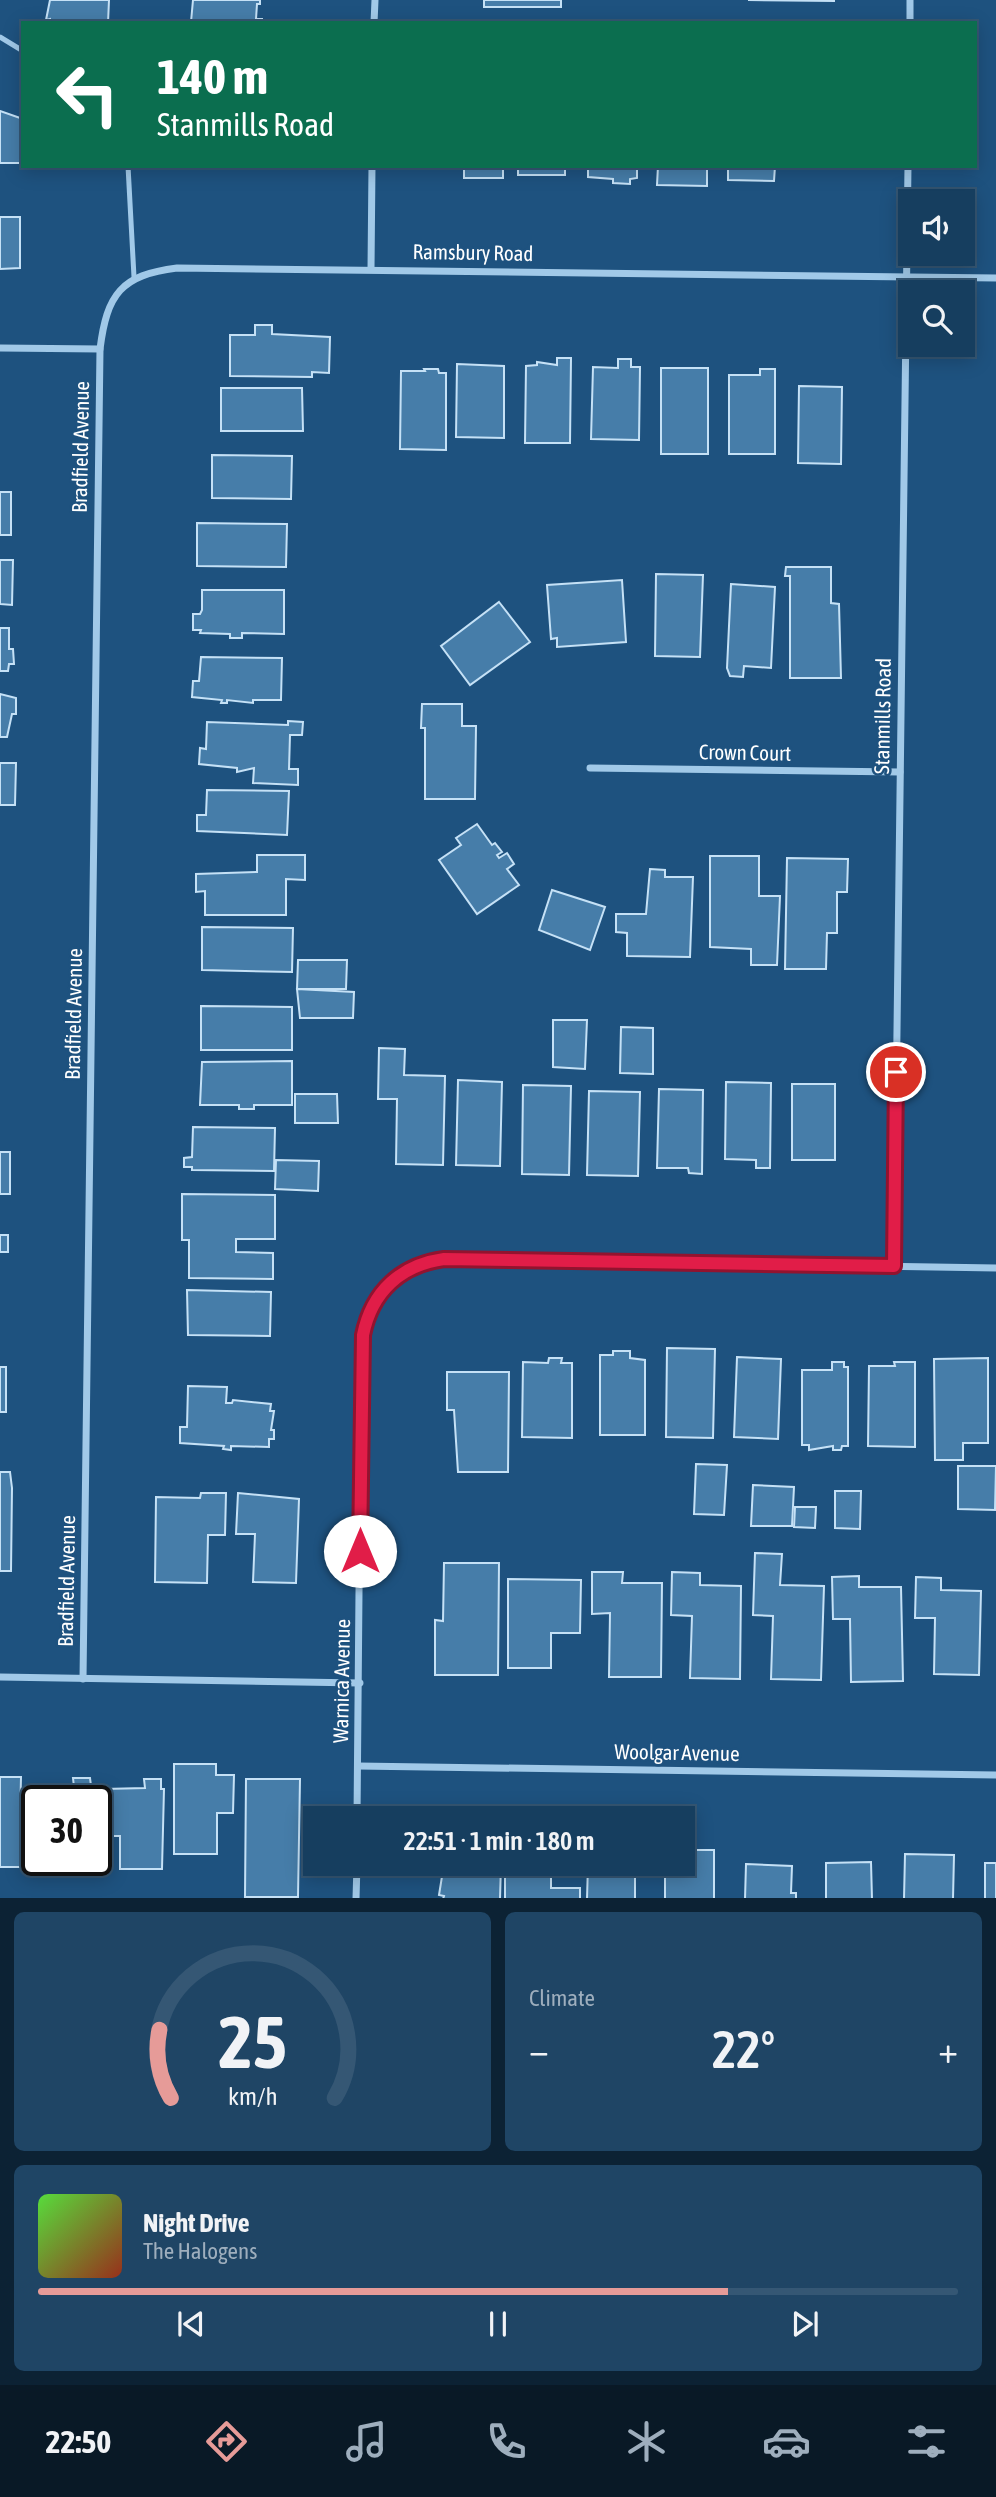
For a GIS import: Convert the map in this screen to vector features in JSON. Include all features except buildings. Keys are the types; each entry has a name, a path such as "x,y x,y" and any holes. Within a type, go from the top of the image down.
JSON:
{"street":[{"path":"374,21 375,0"},
{"path":"910,21 911,0"},
{"path":"371,269 372,168"},
{"name":"Stanmills Road","path":"894,1266 908,168"},
{"name":"Ramsbury Road","path":"134,277 177,268 996,278"},
{"path":"0,348 100,349 109,307 134,277"},
{"name":"Bradfield Avenue","path":"83,1679 100,349"},
{"name":"Crown Court","path":"590,768 900,772"},
{"name":"Warnica Avenue","path":"357,1806 363,1335 369,1313 380,1293 402,1272 415,1265 444,1259 996,1268"},
{"path":"0,1677 360,1683"},
{"name":"Woolgar Avenue","path":"358,1766 996,1775"},
{"path":"356,1876 356,1898"}],"lane":[{"path":"0,37 21,50"},
{"path":"128,168 134,277"}],"route":[{"path":"360,1551 363,1335 372,1306 390,1282 415,1265 444,1259 473,1258 894,1266 896,1072"}]}
